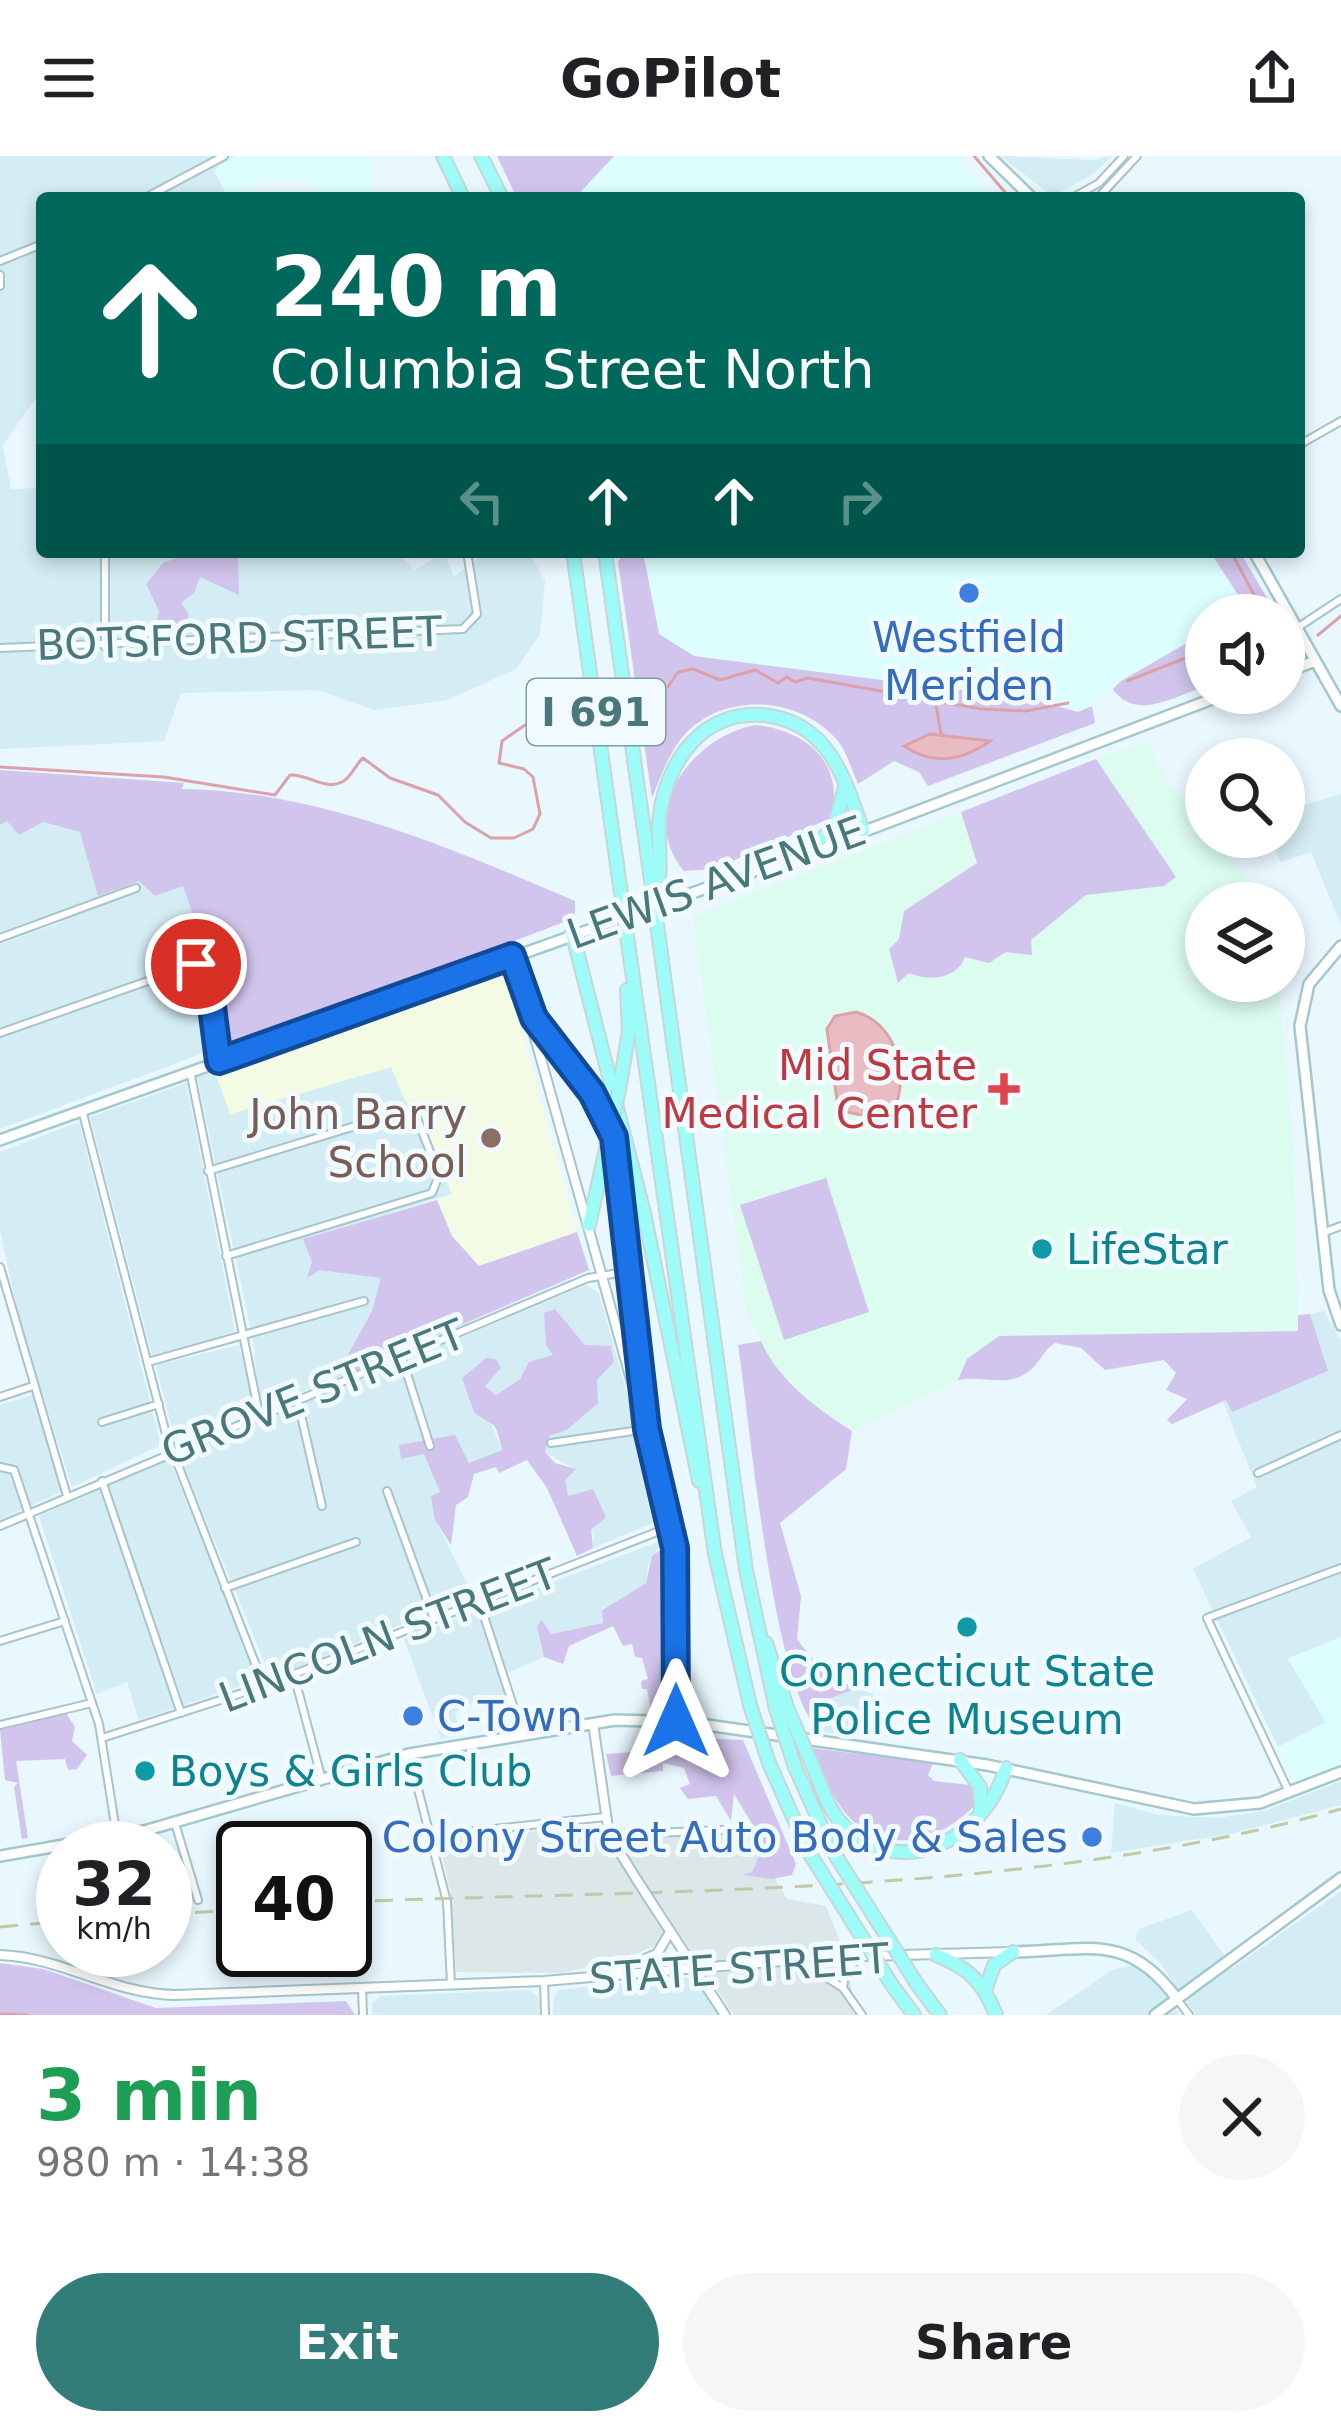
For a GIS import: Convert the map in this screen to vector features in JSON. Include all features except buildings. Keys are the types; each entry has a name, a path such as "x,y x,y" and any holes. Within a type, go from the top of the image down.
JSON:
{"highway":[{"path":"443,156 461,192"},
{"path":"481,156 499,192"},
{"name":"I 691","path":"574,558 724,1606 769,1763 808,1851 914,2015"},
{"name":"I 691","path":"606,558 653,860"},
{"path":"863,831 828,749 795,724 761,715 716,724 690,742 673,769 653,860 659,881 653,896 755,1620 796,1767 832,1850 940,2015"},
{"path":"811,849 834,827 844,780"},
{"path":"572,932 640,1196 694,1469 706,1492"},
{"path":"589,1225 629,1031 628,955"},
{"path":"782,1710 837,1818 857,1836 886,1849 936,1848 959,1837 980,1816 1006,1768"},
{"path":"960,1760 980,1787 980,1816"},
{"path":"986,1988 992,1966 1013,1952"},
{"path":"936,1955 966,1969 986,1988 996,2015"}],"main road":[{"path":"989,156 1026,192"},
{"path":"1257,558 1278,594"},
{"path":"1305,642 1341,706"},
{"path":"1305,665 1316,661"},
{"name":"LEWIS AVENUE","path":"0,1140 863,831 1185,709"},
{"path":"1341,946 1316,971 1301,1011 1329,1291 1341,1325"},
{"path":"182,1821 409,1754 592,1722 676,1721 960,1760 1185,1808 1233,1808 1341,1772"},
{"path":"0,1856 36,1850"},
{"path":"1155,2015 1341,1878"},
{"name":"STATE STREET","path":"1013,1952 1125,1952 1154,1969 1177,1999"}],"street":[{"path":"156,192 224,156"},
{"path":"1083,192 1099,183 1124,156"},
{"path":"1104,192 1137,156"},
{"path":"0,261 36,246"},
{"path":"0,275 0,286"},
{"path":"1305,442 1341,421"},
{"path":"105,558 105,647"},
{"name":"BOTSFORD STREET","path":"0,648 451,630 476,622 468,558"},
{"path":"1305,623 1341,598"},
{"path":"0,938 136,889"},
{"path":"512,956 534,1018 638,1414 647,1429"},
{"path":"0,1033 196,964 208,976 219,1061"},
{"path":"534,1018 548,1029 612,1130 647,1429 672,1526 676,1721"},
{"path":"190,1071 259,1414"},
{"path":"82,1110 171,1450 264,1686"},
{"path":"208,1171 408,1110 417,1118 440,1184 432,1193 226,1256"},
{"path":"1322,1233 1341,1226"},
{"path":"0,1268 67,1496"},
{"name":"GROVE STREET","path":"0,1526 401,1355 603,1274 631,1271"},
{"path":"148,1362 364,1301"},
{"path":"0,1313 10,1310"},
{"path":"401,1355 430,1446"},
{"path":"0,1397 33,1386"},
{"path":"297,1398 322,1506"},
{"path":"102,1422 159,1404"},
{"path":"551,1443 647,1429"},
{"path":"1258,1472 1341,1436"},
{"path":"0,1467 14,1470 92,1703 115,1821"},
{"path":"102,1481 182,1713"},
{"path":"387,1491 434,1619"},
{"name":"LINCOLN STREET","path":"102,1738 294,1675 672,1526"},
{"path":"225,1588 356,1542"},
{"path":"1289,1792 1208,1618 1341,1568"},
{"path":"479,1601 522,1733"},
{"path":"0,1641 65,1622"},
{"path":"294,1675 322,1780"},
{"path":"0,1725 92,1703"},
{"path":"592,1722 609,1834 725,2015"},
{"path":"409,1754 448,1913 451,1984"},
{"path":"430,1836 604,1817"},
{"path":"609,1834 746,1829"},
{"path":"192,1880 198,1900"},
{"path":"605,1976 657,1954 670,1931"},
{"name":"STATE STREET","path":"0,1954 44,1960 108,1986 147,1994 544,1981 694,1967 1013,1952"},
{"path":"843,1988 846,1970 860,1957"},
{"path":"802,1962 843,1988 862,2015"},
{"path":"544,1981 545,2015"},
{"path":"362,1988 363,2015"},
{"path":"1177,1999 1189,2015"}],"shaded area":[{"path":"0,156 235,156 214,170 225,192 36,192 36,398 3,445 11,489 36,488 36,558 402,558 415,570 434,558 446,558 454,576 479,558 532,558 545,581 540,634 516,669 447,700 375,710 317,690 181,693 164,741 0,749"},
{"path":"235,156 370,156 372,189 320,192 307,182 269,178 240,192 226,192 214,170"},
{"path":"497,156 614,156 581,192 514,192"},
{"path":"614,156 955,156 985,192 581,192"},
{"path":"1001,156 1093,160 1112,156 1092,175 1060,192 1047,192"},
{"path":"176,558 238,558 239,595 200,577 194,593 181,603 189,614 185,632 154,637 159,611 146,584 163,563"},
{"path":"644,558 1214,558 1237,594 1185,594 1185,645 1078,712 1032,699 694,656 659,634"},
{"path":"644,558 659,634 694,656 1032,699 1078,712 1092,706 1095,723 928,786 919,772 894,761 858,784 841,745 823,726 785,708 743,705 704,719 687,732 652,798 618,562"},
{"path":"1214,558 1244,558 1265,594 1237,594"},
{"path":"1185,644 1185,694 1156,704 1132,704 1113,689"},
{"path":"756,725 792,734 818,754 832,782 831,818 714,869 684,871 670,849 666,825 668,802 678,780 711,744"},
{"path":"930,734 990,741 947,758 926,756 904,746"},
{"name":"Mid State Medical Center","path":"1147,740 1163,775 1185,801 1185,858 1232,858 1247,882 1185,882 1185,1002 1280,1002 1292,1123 1299,1331 999,1336 958,1380 852,1431 821,1411 771,1364 746,1308 693,917"},
{"path":"1096,759 1176,877 1164,886 1086,895 1031,940 1032,955 1006,952 989,963 965,957 949,974 933,978 909,973 898,983 889,949 899,939 904,911 977,863 961,812"},
{"path":"0,770 184,783 182,789 233,792 334,811 432,843 575,901 575,918 226,1050 222,981 213,973 183,886 155,896 139,881 98,896 80,832 43,822 19,835 7,821 0,825"},
{"path":"1341,794 1341,925 1311,852 1305,854 1305,805"},
{"path":"41,822 80,832 177,867 213,973 222,980 225,1045 0,1129 0,944 57,924 87,903 0,933 0,825"},
{"name":"John Barry School","path":"504,968 577,1232 479,1266 452,1236 437,1200 452,1194 415,1100 406,1102 391,1067 230,1114 215,1072"},
{"path":"856,1012 881,1026 899,1064 895,1108 877,1118 846,1112 837,1100 827,1029 835,1016"},
{"path":"391,1067 406,1102 415,1100 452,1194 304,1239 319,1270 382,1277 372,1311 347,1355 352,1372 260,1409 253,1340 197,1077 215,1072 231,1113"},
{"path":"186,1083 235,1331 153,1358 90,1117"},
{"path":"79,1122 161,1445 72,1487 21,1327 0,1231 0,1152"},
{"path":"826,1178 869,1312 784,1340 740,1205"},
{"path":"437,1200 452,1236 479,1266 577,1232 589,1270 352,1372 347,1356 372,1311 381,1278 319,1270 307,1278 312,1262 303,1239"},
{"path":"586,1285 599,1293 662,1519 593,1548 594,1490 568,1497 564,1480 575,1469 545,1452 549,1436 567,1430 580,1417 597,1380 614,1362 611,1347 585,1345 555,1309 544,1313 546,1345 554,1355 496,1395 469,1370 502,1450 469,1463 458,1444 415,1455 424,1454 434,1468 440,1493 435,1520 473,1595 271,1678 179,1455"},
{"path":"555,1309 585,1345 611,1346 614,1362 597,1380 598,1403 567,1430 549,1436 545,1452 555,1463 576,1469 565,1480 568,1496 593,1489 606,1517 591,1530 593,1548 577,1556 547,1488 527,1460 499,1473 496,1467 474,1474 468,1497 456,1505 451,1545 435,1520 431,1496 440,1492 424,1454 401,1459 399,1445 455,1435 469,1463 502,1450 495,1427 474,1412 462,1378 486,1358 496,1359 501,1368 485,1386 496,1395 520,1379 529,1362 553,1355 546,1345 544,1313"},
{"path":"1324,1311 1341,1341 1341,1637 1288,1659 1326,1723 1278,1747 1193,1569 1251,1537 1231,1501 1257,1487 1223,1402 1227,1400 1231,1411 1327,1372 1310,1314"},
{"path":"1310,1314 1328,1371 1232,1412 1226,1400 1172,1424 1167,1420 1187,1399 1166,1390 1176,1373 1164,1360 1105,1370 1081,1348 1055,1343 1020,1377 958,1380 967,1359 999,1336 1298,1331 1298,1315"},
{"path":"761,1341 788,1381 852,1431 846,1469 780,1523 801,1596 797,1639 825,1676 858,1688 820,1702 823,1732 806,1711 791,1670 766,1554 738,1345"},
{"path":"239,1345 254,1408 175,1439 156,1365"},
{"path":"33,1395 61,1492 0,1520 0,1405"},
{"path":"169,1459 259,1680 139,1720 127,1682 97,1694 39,1516"},
{"path":"663,1540 648,1565 646,1583 602,1609 604,1623 550,1634 543,1621 537,1626 544,1657 500,1676 506,1700 468,1704 455,1713 460,1733 441,1739 404,1639"},
{"path":"660,1550 661,1704 651,1710 647,1689 642,1689 641,1681 648,1679 642,1658 635,1657 632,1644 623,1646 613,1626 569,1646 563,1664 544,1657 537,1626 542,1620 551,1634 603,1623 602,1610 646,1583 652,1556"},
{"path":"1341,1637 1341,1765 1295,1784 1278,1747 1326,1722 1288,1658"},
{"path":"858,1688 873,1694 890,1737 823,1732 820,1702"},
{"path":"66,1713 75,1727 72,1741 87,1755 77,1769 68,1770 65,1759 16,1761 28,1838 22,1839 14,1787 18,1783 5,1780 0,1730"},
{"path":"642,1730 671,1734 664,1745 669,1752 681,1748 680,1737 743,1740 796,1864 792,1875 772,1879 742,1875 752,1872 761,1851 754,1840 757,1832 734,1794 731,1821 716,1796 688,1799 680,1788 690,1784 684,1768 663,1763 663,1771 611,1776 606,1754 634,1752"},
{"path":"811,1748 933,1763 928,1775 934,1781 971,1785 974,1806 929,1835 912,1840 879,1837 842,1809"},
{"path":"1341,1781 1341,1805 1230,1834 1111,1853 1115,1803 1158,1815 1217,1818 1264,1811"},
{"path":"600,1824 621,1840 749,1833 787,1899 826,1906 844,1951 857,2015 734,2015 679,1933 639,1953 563,1973 456,1972 450,1890 439,1842"},
{"path":"1341,1891 1341,2015 1196,2015 1161,1964 1135,1939 1139,1929 1192,1910 1233,1968"},
{"path":"0,1963 36,1968 36,1977 66,1977 156,2008 346,2001 355,2015 0,2015"},
{"path":"1133,1965 1151,1976 1179,2015 1046,2015 1112,1970"},
{"path":"681,1976 697,1980 719,2015 553,2015 554,1997 560,1990"},
{"path":"529,1990 538,1997 540,2015 372,2015 372,2003 381,1996"}],"waterway":[{"path":"974,156 1005,192"},
{"path":"1234,558 1254,594"},
{"path":"1318,635 1341,616"},
{"path":"1127,681 1185,658"},
{"path":"668,687 678,672 693,669 720,680 755,670 778,683 787,677 795,682 808,678 981,709 1026,711 1068,703"},
{"path":"936,705 941,734"},
{"path":"0,767 164,777 275,795 290,775 330,785 342,782 363,758 390,778 438,795 465,822 491,838 514,838 533,829 540,814 533,777 524,769 499,763 502,741 525,725 559,714"},
{"path":"0,2014 28,2015"}],"railway":[{"path":"372,1901 720,1890 974,1874 1222,1838 1341,1809"},
{"path":"192,1913 216,1911"},
{"path":"0,1927 36,1924"}],"place":[{"name":"Westfield Meriden","path":"969,593"},
{"name":"Mid State Medical Center","path":"1004,1089"},
{"name":"John Barry School","path":"491,1138"},
{"name":"LifeStar","path":"1042,1249"},
{"name":"Connecticut State Police Museum","path":"967,1627"},
{"name":"C-Town","path":"413,1716"},
{"name":"Boys & Girls Club","path":"145,1771"},
{"name":"Colony Street Auto Body & Sales","path":"1092,1837"}],"route":[{"path":"196,964 208,976 219,1061 512,956 534,1018 548,1029 592,1093 614,1137 647,1429 675,1548 676,1721"}]}
